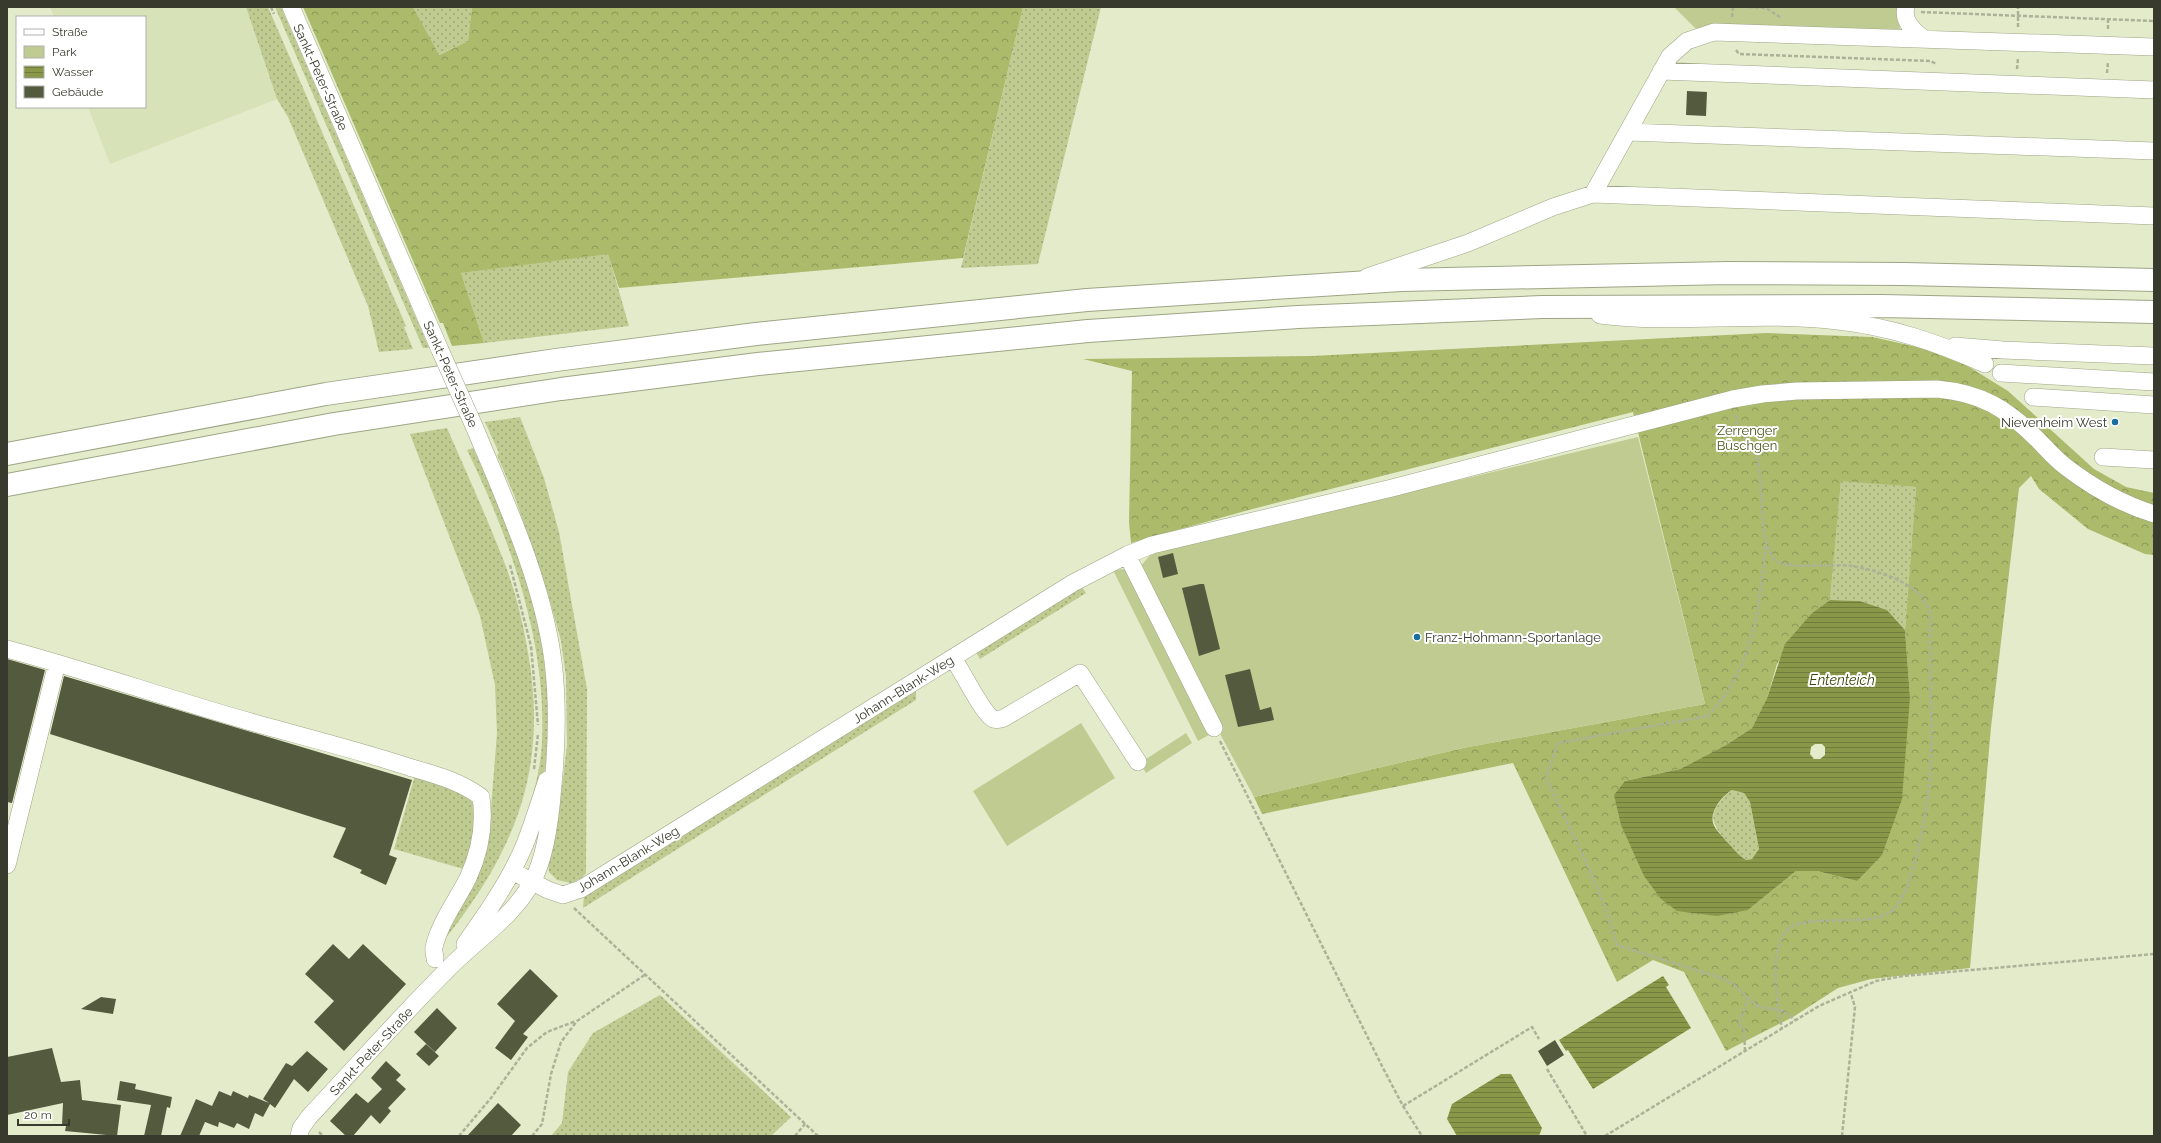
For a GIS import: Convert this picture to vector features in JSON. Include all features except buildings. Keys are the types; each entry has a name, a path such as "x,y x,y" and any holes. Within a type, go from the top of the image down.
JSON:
{"highway":[{"path":"7,454 326,394 563,359 756,334 1087,300 1401,280 1729,273 1904,274 2154,280"},
{"path":"7,485 342,423 561,389 758,364 1088,331 1298,317 1542,307 1882,306 2154,312"}],"street":[{"name":"Sankt-Peter-Straße","path":"291,7 474,426 525,557 540,601 552,660 557,712 556,756 551,810 544,846 533,881 514,908 441,964"},
{"path":"1906,9 1909,27 1923,38"},
{"path":"1593,194 1670,56 1687,41 1714,32 2154,47"},
{"path":"1661,71 2154,90"},
{"path":"1628,132 2154,151"},
{"path":"1350,283 1468,243 1554,207 1593,194 2154,216"},
{"path":"1542,307 1634,319 1788,318 1837,321 1891,329 1942,345 1985,364"},
{"path":"1942,345 2004,350 2154,356"},
{"path":"2001,373 2154,382"},
{"name":"Johann-Blank-Weg","path":"512,871 548,890 563,895 581,889 1073,583 1127,555 1152,545 1392,488 1733,399 1762,394 1797,391 1919,388 1952,390 1972,394 1998,406 2023,425 2064,466 2098,489 2136,508 2154,514"},
{"path":"2033,397 2154,405"},
{"path":"2103,457 2154,460"},
{"path":"1127,555 1214,728"},
{"path":"7,649 218,713 385,759 442,777 472,790 481,797 484,815 482,830 468,877 433,948 441,964"},
{"path":"954,658 984,708 992,718 997,720 1004,718 1080,673 1138,762"},
{"path":"7,864 57,663"},
{"name":"Sankt-Peter-Straße","path":"299,1136 301,1128 309,1117 494,903 525,844 556,756"}],"path":[{"path":"1733,7 1731,44 1739,54 1931,61 1937,65"},
{"path":"2017,72 2018,7"},
{"path":"1906,9 2154,21"},
{"path":"2106,75 2114,75"},
{"path":"1733,399 1738,429 1755,449 1766,546 1758,618 1743,662 1727,694 1708,716 1558,743 1546,777 1595,883 1610,920 1617,945 1724,979 1733,984 1748,999 1765,1008 1784,1011 1794,1020"},
{"path":"1766,546 1776,561 1788,565 1835,564 1852,566 1890,576 1914,591 1929,608 1931,732 1928,793 1910,883 1899,904 1892,911 1875,919 1807,922 1792,926 1783,934 1777,955 1778,1010 1782,1029"},
{"path":"509,561 531,646 533,662 538,731 534,772"},
{"path":"1214,728 1403,1106 1422,1136"},
{"path":"563,895 576,911 646,974 818,1136"},
{"path":"1605,1136 1818,1006 1876,981 1903,976 2154,954"},
{"path":"459,1136 491,1098 527,1048 547,1032 577,1021 646,974"},
{"path":"1842,1136 1855,1006 1850,991"},
{"path":"1745,1051 1744,1030 1739,1024 1748,999"},
{"path":"532,1136 542,1124 551,1074 561,1042 577,1021"},
{"path":"1403,1106 1532,1027 1539,1039"},
{"path":"1547,1069 1586,1136"},
{"path":"795,1136 806,1124"}],"shaded area":[{"path":"50,7 246,7 277,99 110,164 88,108 146,108 146,16 54,16"}],"green space":[{"path":"246,7 268,7 406,326 404,327 413,349 379,352 368,306 288,117 277,99"},
{"path":"275,7 281,7 429,348 423,348"},
{"path":"303,7 413,7 439,55 468,41 472,7 1023,7 963,258 619,288 608,254 461,273 484,343 452,346 443,323 440,323"},
{"path":"413,7 472,7 468,41 438,55"},
{"path":"1023,7 1101,7 1038,264 961,268"},
{"path":"1674,7 1899,7 1898,15 1900,29 1695,28"},
{"path":"608,253 629,326 484,343 461,273"},
{"name":"Zerrenger Büschgen","path":"1766,333 1872,337 1922,348 1966,365 2008,391 2094,469 2126,487 2154,493 2154,555 2145,554 2088,529 2039,489 2031,476 2019,488 1991,727 1970,968 1871,979 1838,988 1793,1017 1726,1051 1684,972 1653,960 1617,982 1513,763 1262,814 1254,797 1463,748 1705,704 1633,412 1245,511 1131,543 1129,522 1132,371 1083,359 1312,356","holes":["1841,481 1916,487 1905,630 1910,697 1857,881 1817,871 1796,871 1748,910 1625,781 1680,769 1726,745 1752,728 1767,698 1777,664 1812,613 1830,600"]},
{"path":"520,417 544,478 559,532 587,689 586,873 582,878 571,883 557,880 549,872 548,862 559,812 567,745 566,677 561,641 548,594 514,495 497,455 499,453 485,422"},
{"path":"447,428 483,510 511,580 523,625 527,647 533,691 534,733 529,771 520,808 506,843 488,878 465,913 438,948 489,834 497,733 495,685 480,616 410,434"},
{"name":"Franz-Hohmann-Sportanlage","path":"1638,437 1705,704 1463,748 1254,797 1218,730 1198,741 1113,570 1139,568 1151,554"},
{"path":"473,448 504,518 517,554 529,591 545,667 548,705 545,768 540,787 525,821 536,782 542,741 542,704 538,667 532,629 511,555 498,519 467,450"},
{"path":"1841,480 1916,487 1905,630 1887,610 1860,601 1830,600"},
{"path":"1082,587 1086,593 980,659 976,652"},
{"path":"916,689 916,700 583,908 584,896"},
{"path":"1081,723 1115,778 1007,846 973,791"},
{"path":"1186,733 1192,743 1146,773 1140,763"},
{"path":"415,775 432,779 474,801 479,816 467,870 394,849"},
{"path":"1732,790 1744,793 1750,802 1759,850 1752,859 1746,860 1738,854 1722,836 1714,823 1713,819 1715,809 1723,798"},
{"path":"660,995 791,1117 771,1136 551,1136 562,1123 568,1072 593,1033"}],"water":[{"name":"Ententeich","path":"1830,600 1860,601 1887,610 1905,630 1910,697 1902,799 1882,855 1857,881 1817,871 1796,871 1748,910 1717,916 1677,911 1661,899 1644,876 1621,825 1614,795 1625,781 1680,769 1726,745 1752,728 1767,698 1785,644 1812,613","holes":["1815,744 1822,744 1825,747 1825,755 1820,759 1814,759 1810,754 1811,747","1732,790 1744,793 1750,802 1759,849 1752,859 1746,860 1738,854 1717,830 1713,823 1713,814 1715,809 1724,796"]},
{"path":"1663,976 1669,985 1666,987 1691,1028 1593,1089 1568,1050 1566,1051 1559,1040"},
{"path":"1501,1074 1511,1074 1542,1128 1539,1136 1457,1136 1447,1119 1452,1104"}],"place":[{"name":"Nievenheim West","path":"2115,422"},
{"name":"Franz-Hohmann-Sportanlage","path":"1417,637"}]}
